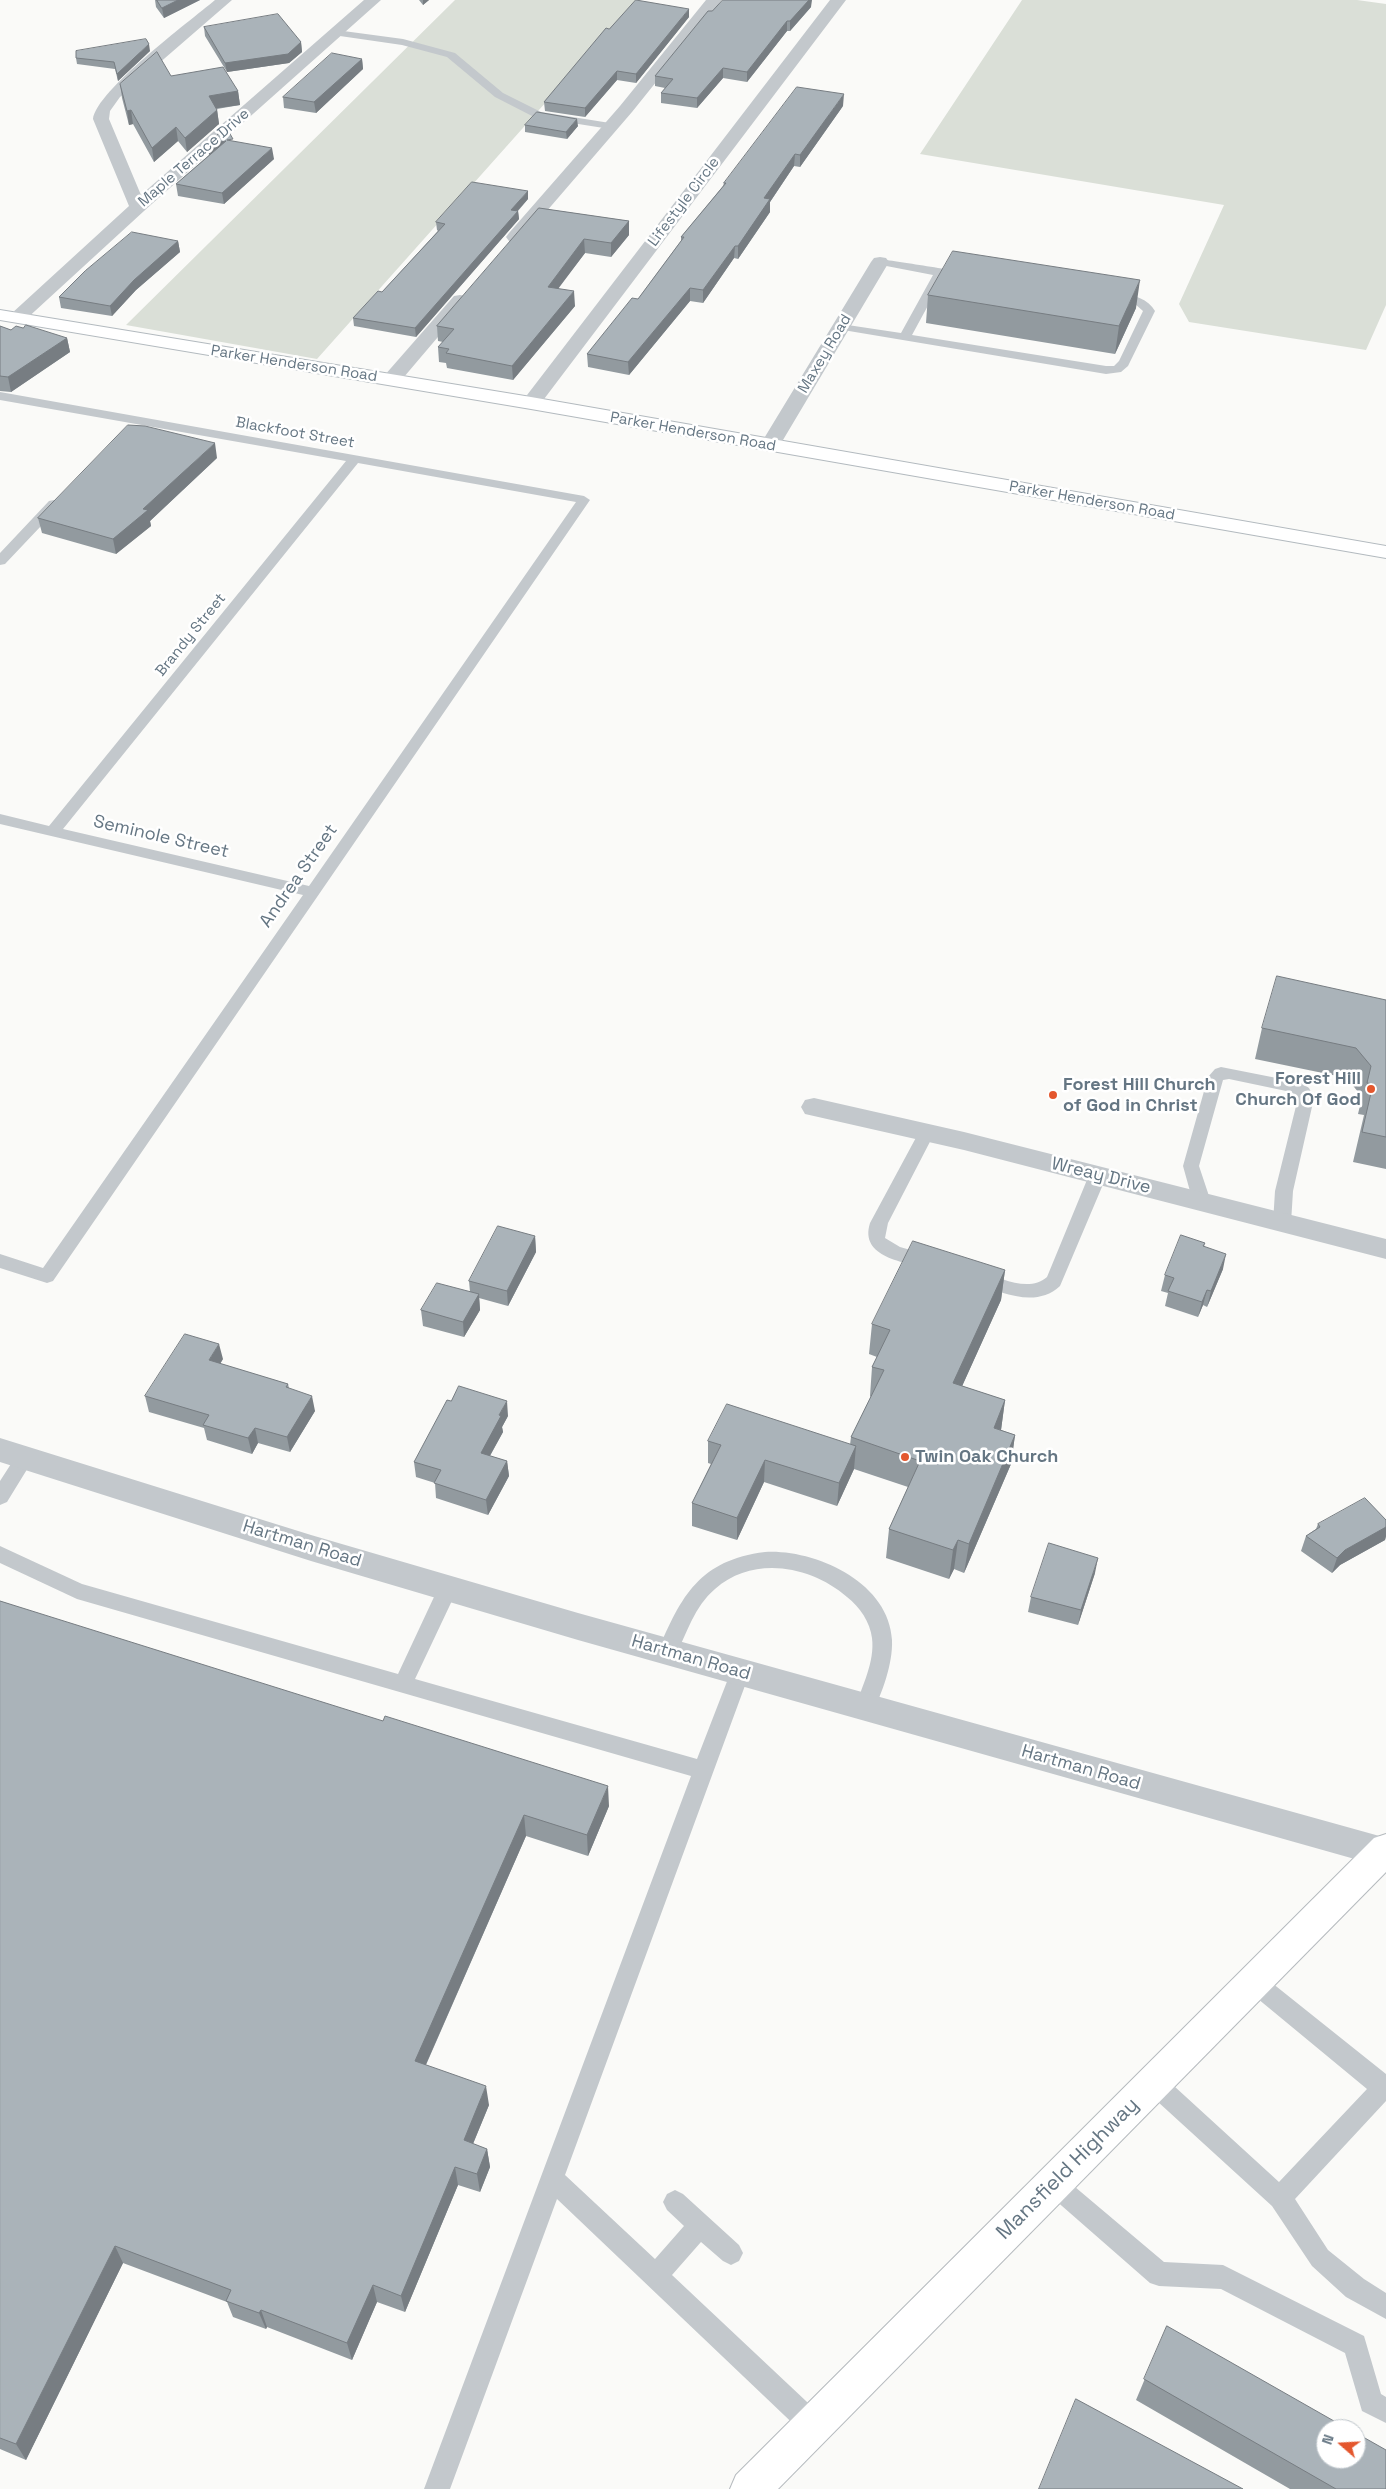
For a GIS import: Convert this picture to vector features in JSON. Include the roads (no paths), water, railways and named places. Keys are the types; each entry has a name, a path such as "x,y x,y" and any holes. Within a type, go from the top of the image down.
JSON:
{"street":[{"path":"138,207 101,119 102,111 114,94 224,0"},
{"name":"Maple Terrace Drive","path":"9,317 138,207 373,0"},
{"path":"501,253 610,126 714,0"},
{"name":"Lifestyle Circle","path":"531,403 838,0"},
{"name":"Maxey Road","path":"770,445 880,262"},
{"path":"391,380 468,290"},
{"name":"Parker Henderson Road","path":"9,317 531,403 1386,552"},
{"name":"Wreay Drive","path":"814,1107 927,1132 1386,1250"},
{"name":"Hartman Road","path":"12,1454 448,1588 864,1708 1385,1851"},
{"name":"Mansfield Highway","path":"758,2486 814,2426 1385,1851"}],"lane":[{"path":"336,33 403,42 451,56 499,94 538,116 610,126"},
{"path":"880,262 971,275"},
{"path":"905,338 938,276 942,272"},
{"path":"841,327 1106,370 1117,368 1124,363 1149,311 1148,306 1141,302 1103,296"},
{"name":"Blackfoot Street","path":"0,396 584,500"},
{"path":"120,434 133,420"},
{"name":"Brandy Street","path":"53,831 354,460"},
{"path":"0,561 60,498"},
{"name":"Andrea Street","path":"0,1261 48,1276 584,500"},
{"name":"Seminole Street","path":"0,819 313,892"},
{"path":"1202,1202 1191,1166 1216,1077 1221,1073 1229,1073 1296,1088 1306,1098 1284,1192 1282,1223"},
{"path":"927,1132 879,1223 876,1234 878,1242 886,1249 950,1268"},
{"path":"968,1274 1023,1290 1036,1292 1048,1289 1054,1282 1098,1175"},
{"path":"0,1498 12,1454"},
{"path":"0,1554 77,1591 703,1770"},
{"path":"668,1651 685,1610 693,1598 716,1577 728,1570 761,1560 783,1560 800,1564 819,1570 850,1588 864,1598 876,1616 882,1640 882,1649 864,1708"},
{"path":"404,1684 448,1588"},
{"path":"437,2489 740,1672"},
{"path":"1254,1982 1384,2087 1280,2198"},
{"path":"1154,2083 1280,2198 1320,2258 1355,2288 1386,2307"},
{"path":"553,2179 814,2426"},
{"path":"1054,2184 1159,2274 1223,2277 1355,2345 1371,2402 1386,2412"},
{"path":"675,2202 731,2253"},
{"path":"655,2276 701,2225"}],"place":[{"name":"Forest Hill Church Of God","path":"1371,1089"},
{"name":"Forest Hill Church of God in Christ","path":"1053,1095"},
{"name":"Twin Oak Church","path":"905,1457"}]}
